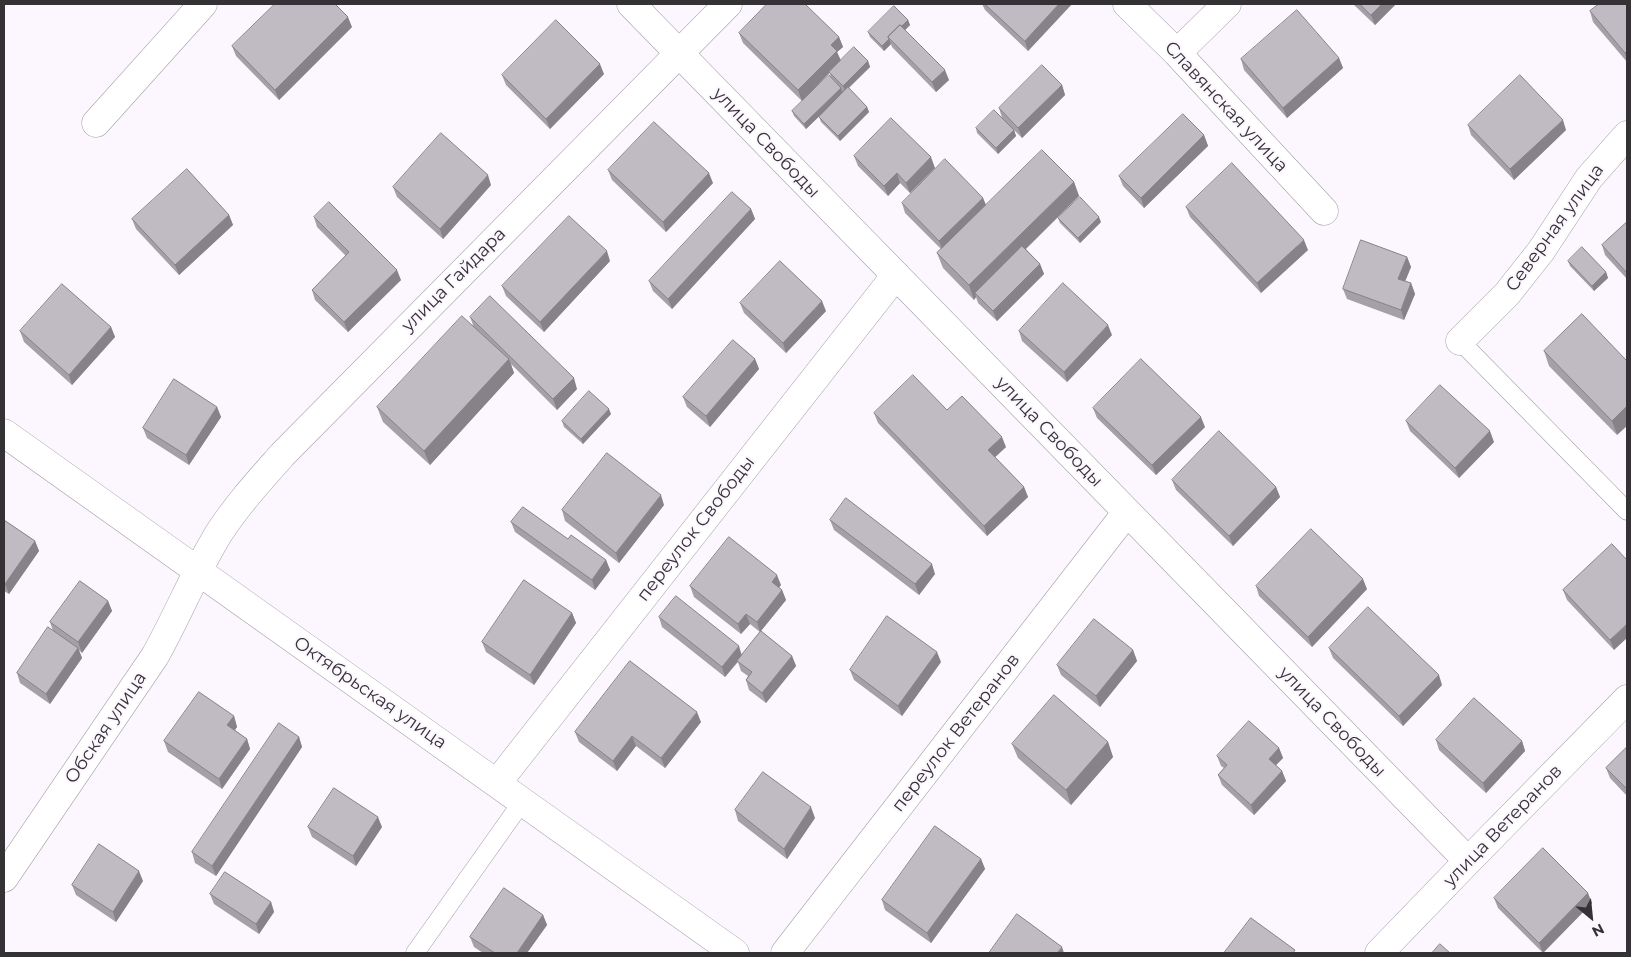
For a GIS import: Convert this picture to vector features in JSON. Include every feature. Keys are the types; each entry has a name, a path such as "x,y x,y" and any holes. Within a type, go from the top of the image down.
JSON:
{"street":[{"path":"96,123 203,4"},
{"name":"улица Свободы","path":"631,4 1468,861"},
{"name":"улица Гайдара","path":"198,571 220,532 236,509 282,455 728,4"},
{"name":"Славянская улица","path":"1127,4 1177,53 1324,211"},
{"path":"1177,53 1227,4"},
{"name":"Северная улица","path":"1460,340 1507,294 1541,251 1590,178 1627,135"},
{"name":"переулок Свободы","path":"497,783 896,275"},
{"name":"Октябрьская улица","path":"4,433 735,953"},
{"name":"переулок Ветеранов","path":"785,953 1127,512"},
{"name":"Обская улица","path":"4,878 155,656 175,620 198,571"},
{"name":"улица Ветеранов","path":"1379,953 1627,700"}],"lane":[{"path":"1460,340 1627,511"},
{"path":"415,953 522,802"}],"building":[{"path":"275,4 335,4 348,17 275,90 232,46"},
{"path":"767,4 805,4 839,37 831,45 837,51 798,90 739,33"},
{"path":"985,4 1059,4 1025,41"},
{"path":"1360,4 1382,4 1371,15"},
{"path":"1599,4 1627,4 1627,51 1625,53 1590,11"},
{"path":"894,6 908,20 888,37 889,39 882,46 868,32"},
{"path":"1297,10 1339,58 1283,108 1241,59"},
{"path":"556,20 600,64 546,119 502,75"},
{"path":"900,25 945,70 932,82 888,37"},
{"path":"854,47 868,61 843,86 829,72"},
{"path":"1042,65 1062,85 1018,128 999,108"},
{"path":"829,75 841,88 804,124 792,111"},
{"path":"1520,75 1563,120 1510,169 1468,125"},
{"path":"848,87 867,107 838,136 819,117"},
{"path":"994,110 1014,130 996,148 976,128"},
{"path":"1183,114 1204,135 1141,198 1119,176"},
{"path":"891,118 931,157 906,183 897,173 884,186 854,156"},
{"path":"654,122 709,173 663,222 608,170"},
{"path":"441,133 488,175 440,229 393,187"},
{"path":"1042,150 1074,182 969,285 937,253"},
{"path":"945,159 983,198 939,241 902,203"},
{"path":"1232,163 1304,240 1257,283 1186,207"},
{"path":"187,169 229,215 175,265 132,219"},
{"path":"732,192 751,209 668,299 649,281"},
{"path":"1080,197 1099,217 1078,238 1058,218"},
{"path":"329,202 397,270 344,322 312,290 349,252 314,217"},
{"path":"569,216 607,251 540,322 502,286"},
{"path":"1627,222 1627,273 1602,245"},
{"path":"1361,240 1407,257 1398,279 1411,283 1401,310 1343,289"},
{"path":"1022,246 1040,264 993,311 975,293"},
{"path":"1582,247 1606,272 1592,286 1568,261"},
{"path":"780,261 822,301 783,343 740,303"},
{"path":"1063,283 1108,325 1064,372 1019,331"},
{"path":"62,284 111,327 69,375 20,331"},
{"path":"490,296 574,378 553,399 470,317"},
{"path":"1582,314 1627,361 1627,406 1612,421 1544,351"},
{"path":"462,316 509,359 424,451 377,407"},
{"path":"733,340 755,359 706,416 683,397"},
{"path":"1141,359 1201,417 1152,465 1093,408"},
{"path":"913,375 947,410 962,396 1002,437 988,450 1024,487 984,526 874,413"},
{"path":"174,379 217,407 186,455 143,428"},
{"path":"1440,385 1490,431 1455,468 1406,421"},
{"path":"589,391 609,409 581,439 562,421"},
{"path":"1219,431 1276,487 1229,536 1172,480"},
{"path":"607,453 661,495 616,553 562,510"},
{"path":"846,498 932,564 915,584 830,520"},
{"path":"523,507 568,539 571,535 606,560 592,580 511,522"},
{"path":"4,520 35,541 5,584 4,583"},
{"path":"1311,529 1363,579 1308,637 1256,586"},
{"path":"729,537 777,575 772,582 782,590 757,622 746,614 738,624 690,586"},
{"path":"1612,544 1627,560 1627,624 1610,640 1563,590"},
{"path":"524,580 572,613 530,675 482,642"},
{"path":"80,581 108,601 78,642 50,622"},
{"path":"676,596 739,646 722,667 659,617"},
{"path":"1368,607 1439,675 1399,716 1329,648"},
{"path":"887,616 937,652 898,706 850,670"},
{"path":"1094,619 1133,650 1096,696 1057,665"},
{"path":"48,627 78,648 46,694 17,673"},
{"path":"761,631 792,656 762,693 746,680 752,672 737,661"},
{"path":"630,661 697,712 661,758 632,736 613,761 575,732"},
{"path":"199,692 234,716 227,725 247,739 219,779 164,741"},
{"path":"1054,695 1108,742 1066,790 1012,744"},
{"path":"1474,698 1522,741 1483,783 1436,740"},
{"path":"1249,721 1279,748 1269,759 1282,771 1251,805 1218,775 1227,765 1217,756"},
{"path":"279,723 299,737 212,866 192,852"},
{"path":"1627,747 1627,789 1606,768"},
{"path":"763,772 811,807 784,849 735,810"},
{"path":"334,788 378,817 353,856 308,827"},
{"path":"935,826 981,859 927,933 882,900"},
{"path":"99,844 139,871 113,912 72,885"},
{"path":"1543,848 1588,893 1539,943 1494,898"},
{"path":"225,872 271,902 256,924 210,894"},
{"path":"504,888 543,915 517,953 495,953 470,937"},
{"path":"1017,914 1062,947 1057,953 989,953"},
{"path":"1251,918 1295,950 1293,953 1224,953"},
{"path":"1440,944 1450,953 1432,953"}]}
